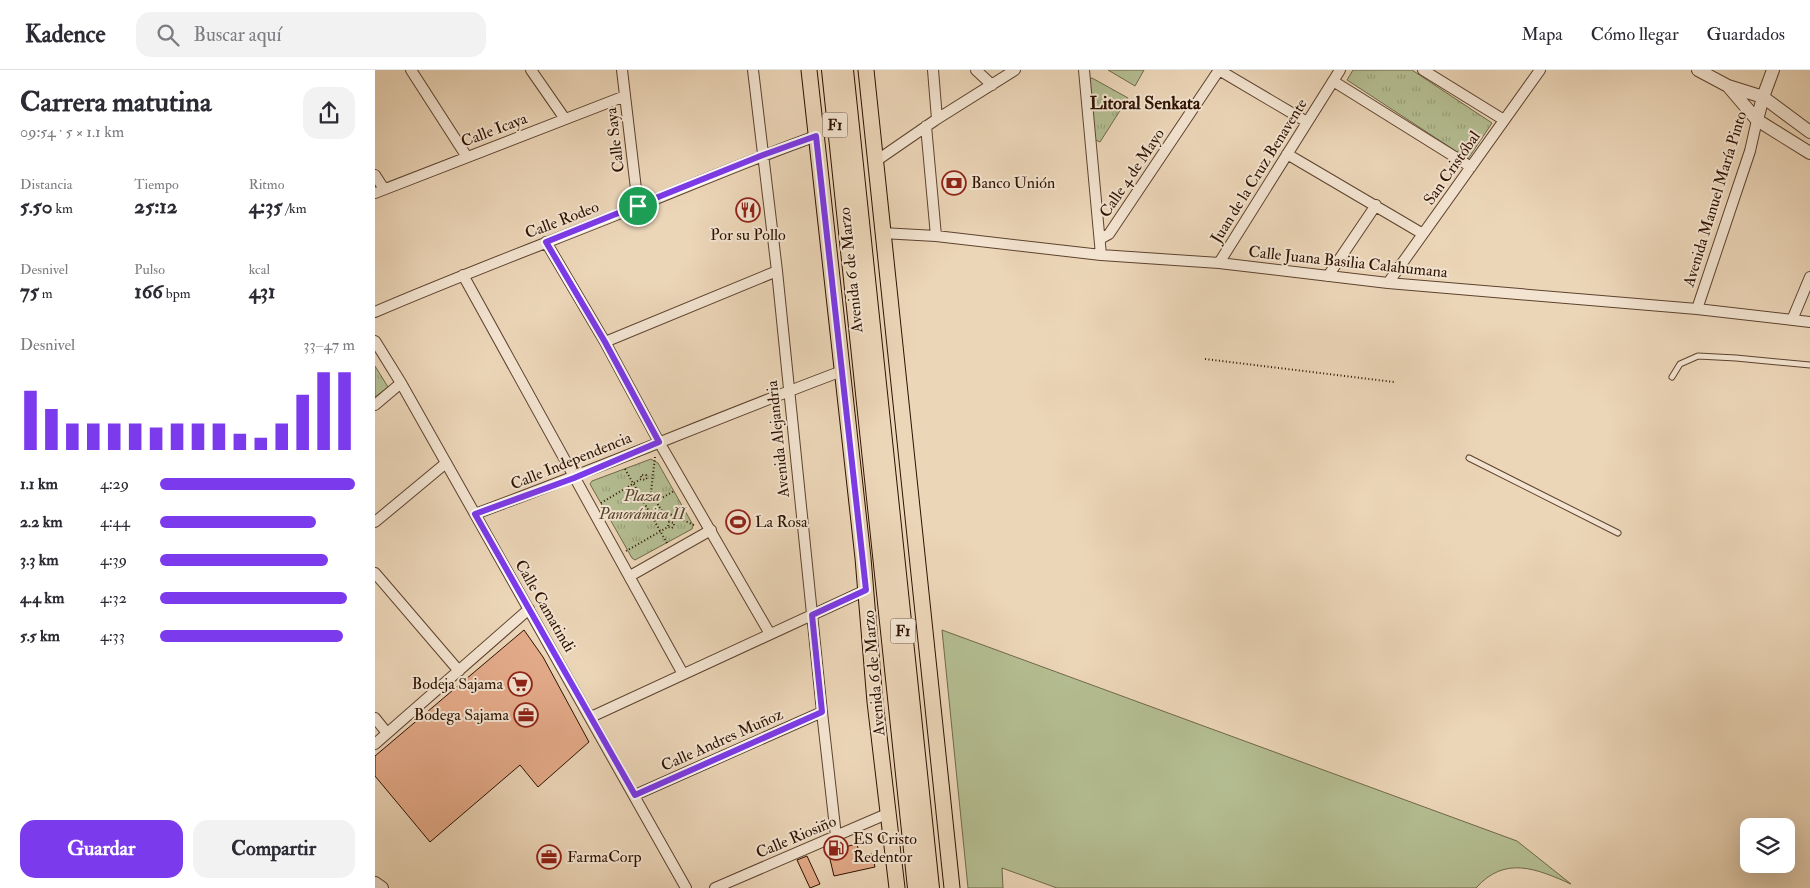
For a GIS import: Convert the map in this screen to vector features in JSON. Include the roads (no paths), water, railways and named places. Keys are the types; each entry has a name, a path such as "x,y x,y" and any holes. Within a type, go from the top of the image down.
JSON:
{"highway":[{"name":"Avenida 6 de Marzo","path":"830,70 916,888"},
{"name":"Avenida 6 de Marzo","path":"845,70 931,888"}],"main road":[{"name":"Avenida 6 de Marzo","path":"809,70 866,590 875,702 897,888"},
{"path":"866,70 952,888"}],"street":[{"path":"411,70 467,157"},
{"path":"531,70 565,119"},
{"name":"Calle Saya","path":"622,70 638,206"},
{"name":"Avenida Alejandria","path":"753,70 777,271 836,836"},
{"path":"933,70 937,119"},
{"path":"976,70 992,84"},
{"path":"876,161 926,126 1015,70"},
{"path":"1084,70 1101,255"},
{"path":"1219,70 1307,122"},
{"name":"Calle 4 de Mayo","path":"1100,239 1109,234 1219,70"},
{"name":"Juan de la Cruz Benavente","path":"1219,264 1341,70"},
{"path":"1423,70 1504,120"},
{"name":"San Cristóbal","path":"1388,282 1540,70"},
{"path":"1698,70 1728,86 1763,97 1810,132"},
{"name":"Avenida Manuel María Pinto","path":"1697,309 1750,151 1763,97 1773,70"},
{"path":"1333,81 1471,167"},
{"path":"1728,86 1757,120 1810,153"},
{"name":"Calle Icaya","path":"380,191 625,96"},
{"path":"926,126 936,236"},
{"name":"Calle Rodeo","path":"375,312 463,274 763,155 816,136"},
{"path":"1287,154 1423,234"},
{"path":"375,175 380,191"},
{"path":"1328,276 1376,205"},
{"name":"Calle Juana Basilia Calahumana","path":"882,233 936,236 1101,255 1219,264 1388,282 1697,309 1810,322"},
{"path":"546,242 605,342 659,442 770,634"},
{"path":"605,342 777,271"},
{"path":"463,274 683,674"},
{"path":"1792,320 1810,277"},
{"name":"Calle Camatindi","path":"375,341 591,717 686,888"},
{"name":"Calle Independencia","path":"475,514 574,478 659,442 842,371"},
{"path":"375,406 401,384"},
{"path":"375,522 446,462"},
{"path":"630,576 711,530"},
{"path":"375,573 459,670"},
{"path":"591,717 866,590"},
{"path":"375,744 529,609"},
{"name":"Calle Andres Muñoz","path":"635,795 822,712"},
{"path":"375,718 387,733"},
{"name":"Calle Riosiño","path":"715,888 889,813"},
{"path":"375,883 382,888"}],"lane":[{"path":"1672,377 1680,364 1698,356 1810,365"},
{"path":"1469,458 1618,533"}],"place":[{"name":"Banco Unión","path":"954,183"},
{"name":"Por su Pollo","path":"748,210"},
{"name":"La Rosa","path":"738,522"},
{"name":"Bodeja Sajama","path":"520,684"},
{"name":"Bodega Sajama","path":"526,715"},
{"name":"ES Cristo Redentor","path":"836,848"},
{"name":"FarmaCorp","path":"549,857"}],"district":[{"name":"Litoral Senkata","path":"1145,103"}],"park label":[{"name":"Plaza Panorámica II","path":"642,505"}]}
